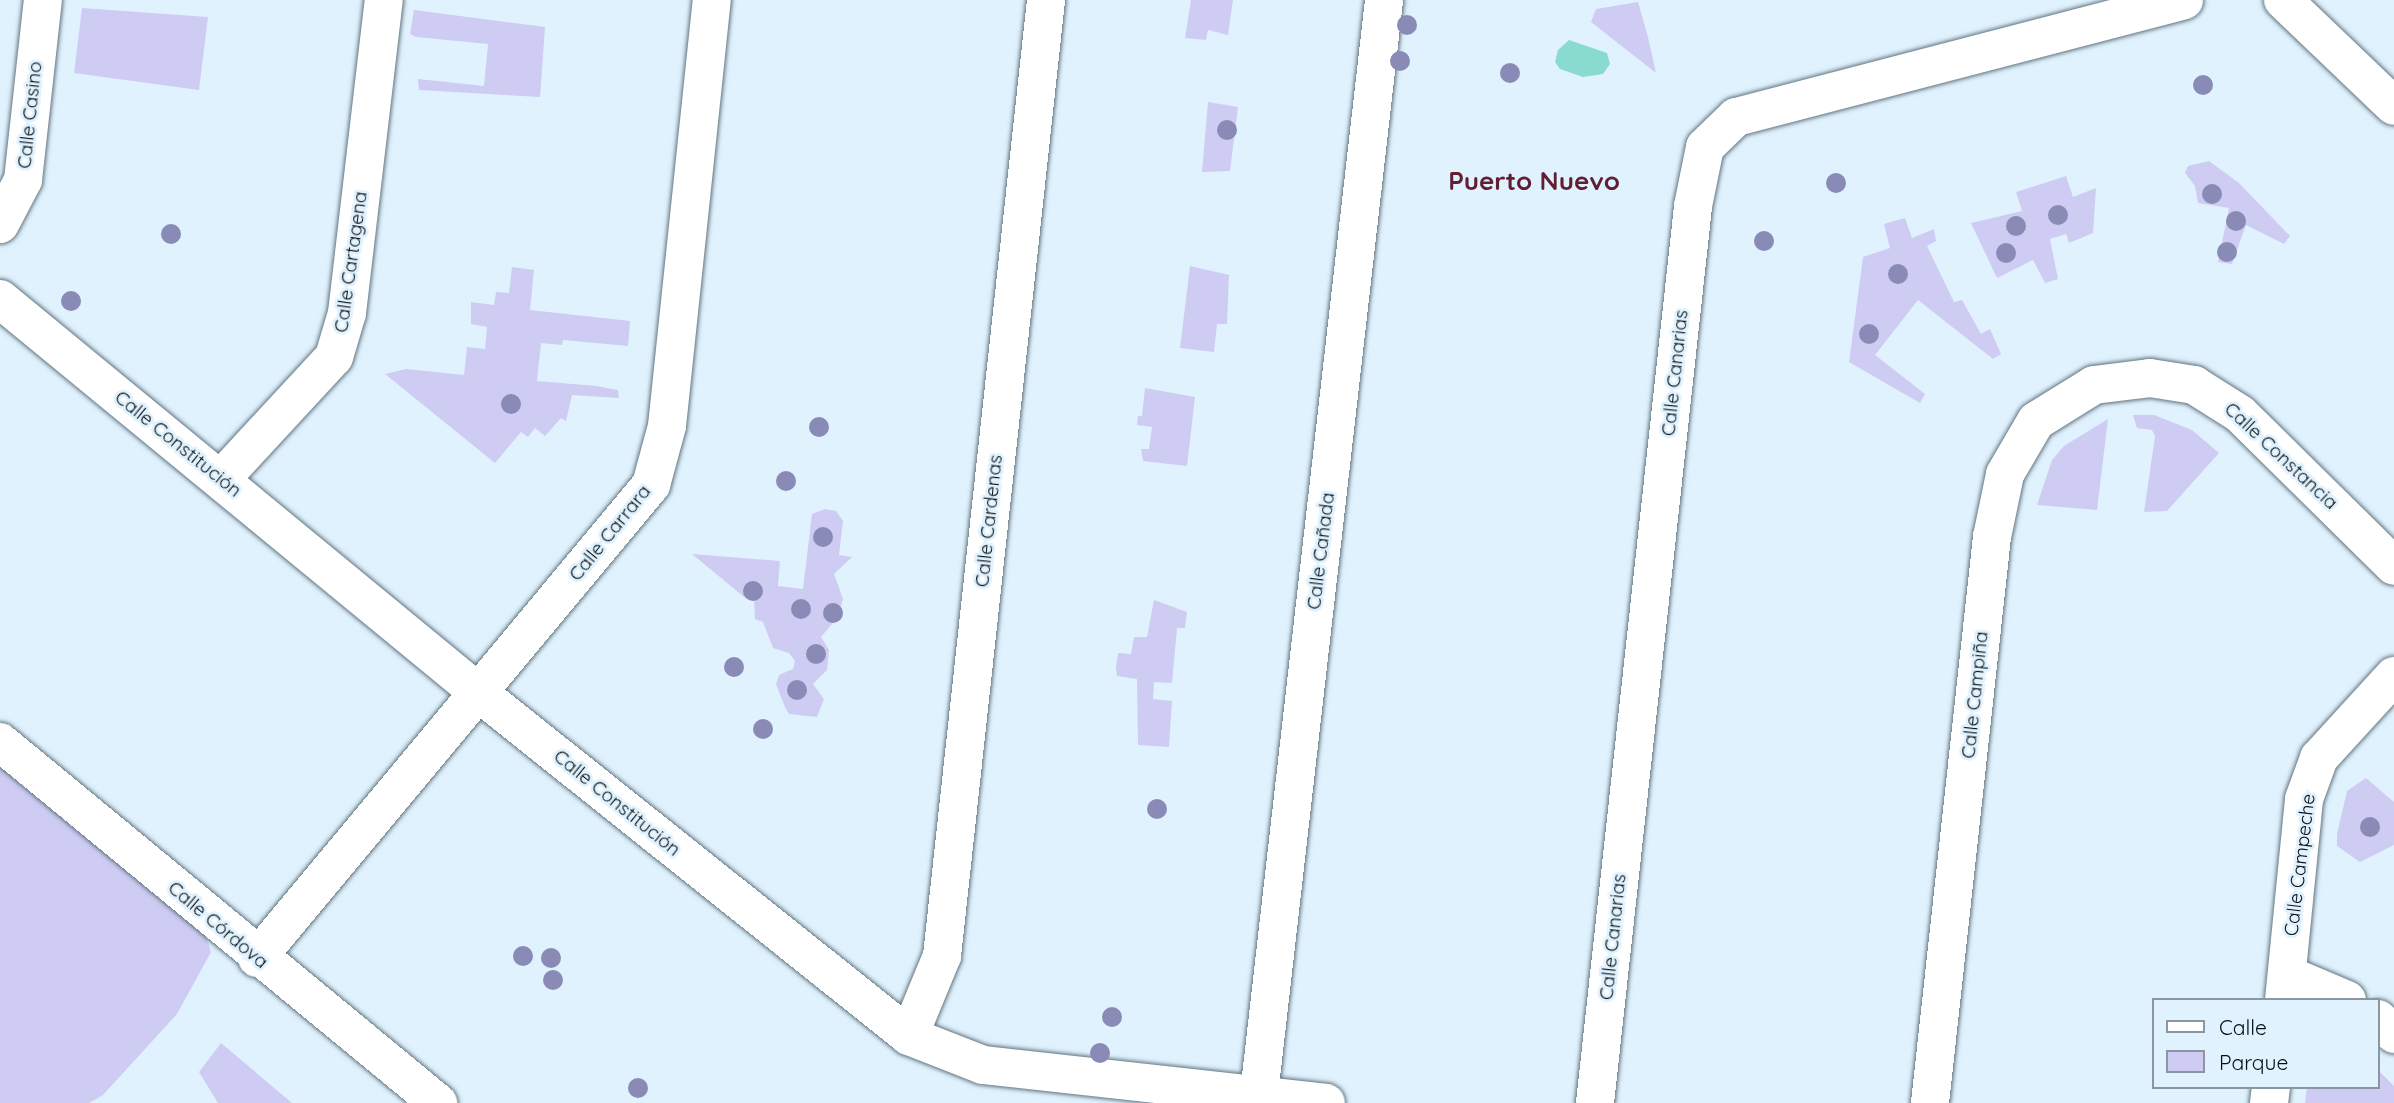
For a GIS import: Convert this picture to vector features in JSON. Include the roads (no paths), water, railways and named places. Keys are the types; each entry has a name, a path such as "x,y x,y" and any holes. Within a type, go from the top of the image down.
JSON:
{"street":[{"name":"Calle Casino","path":"0,223 23,180 43,0"},
{"name":"Calle Cartagena","path":"221,479 334,357 346,313 384,0"},
{"name":"Calle Carrara","path":"257,958 651,485 659,469 667,426 712,0"},
{"name":"Calle Cardenas","path":"909,1036 942,956 1046,0"},
{"name":"Calle Cañada","path":"1258,1099 1384,0"},
{"name":"Calle Canarias","path":"1595,1103 1693,206 1705,147 1736,117 2184,0"},
{"path":"2283,0 2394,106"},
{"name":"Calle Constitución","path":"0,299 479,693 909,1036 983,1065 1258,1099 1326,1103"},
{"name":"Calle Constancia","path":"2150,378 2194,385 2240,414 2394,566"},
{"name":"Calle Campiña","path":"1930,1103 1992,537 2005,474 2036,421 2062,401 2094,384 2150,378"},
{"name":"Calle Campeche","path":"2286,987 2304,799 2319,758 2394,676"},
{"name":"Calle Córdova","path":"0,742 257,958 438,1103"},
{"path":"2286,987 2338,998"},
{"path":"2380,1021 2394,1034"}],"district":[{"name":"Puerto Nuevo","path":"1534,181"}]}
